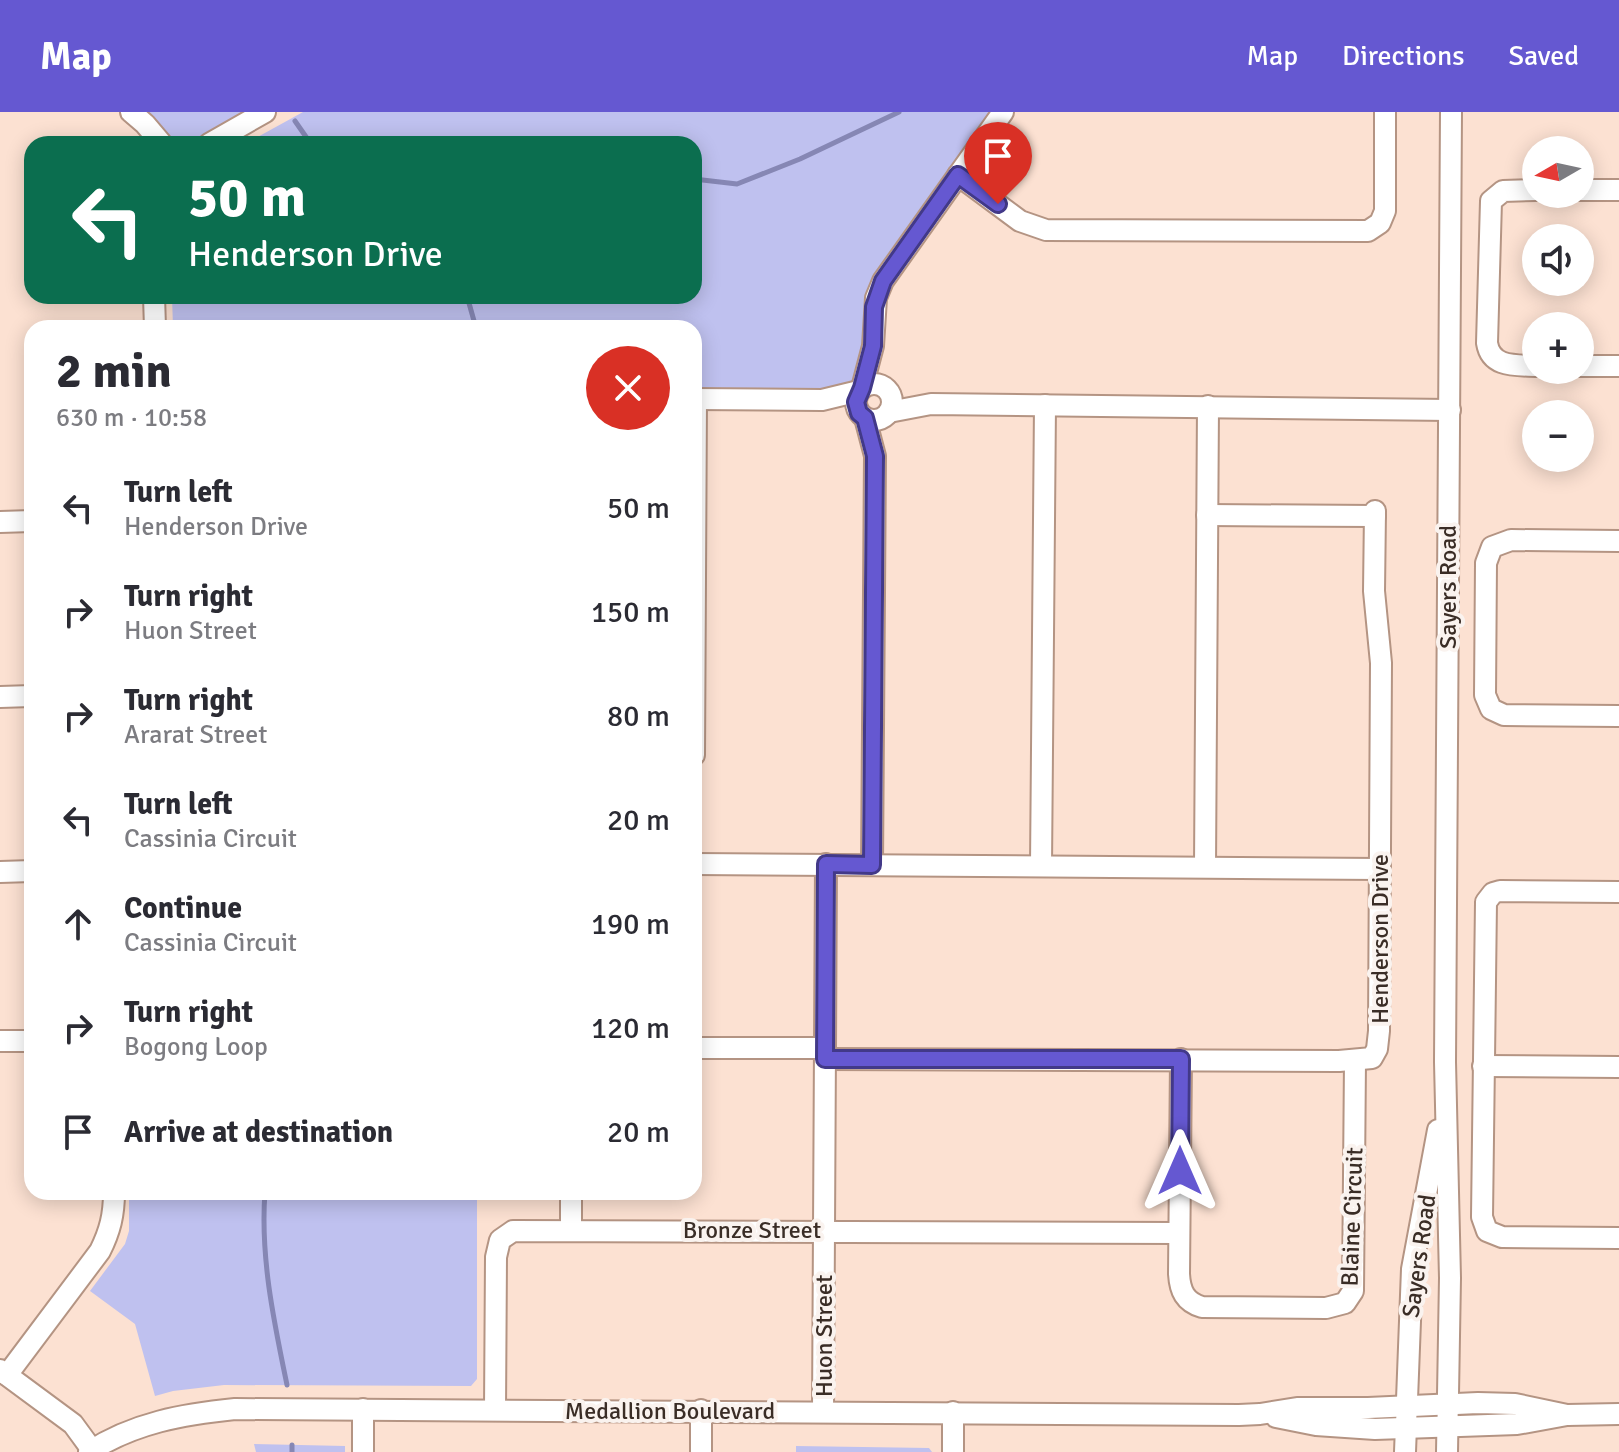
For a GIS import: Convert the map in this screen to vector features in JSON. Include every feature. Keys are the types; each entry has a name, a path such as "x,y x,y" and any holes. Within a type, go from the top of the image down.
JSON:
{"street":[{"path":"131,112 155,136"},
{"path":"223,136 265,112"},
{"path":"872,865 878,406 873,346 874,307 883,281 1003,112"},
{"path":"958,175 1020,221 1046,230 1368,231 1380,223 1385,211 1385,112"},
{"name":"Sayers Road","path":"1447,1452 1450,1278 1445,1062 1451,112"},
{"path":"1522,190 1497,194 1489,206 1488,349 1499,362 1522,364"},
{"path":"1594,190 1619,190"},
{"path":"861,389 873,346"},
{"path":"1594,366 1619,366"},
{"path":"822,400 873,384 878,406"},
{"path":"702,399 822,400 878,406 1450,410"},
{"path":"1041,866 1045,405"},
{"path":"1205,867 1208,406"},
{"name":"Henderson Drive","path":"1207,515 1375,514 1374,591 1381,663 1379,1043 1372,1058 1355,1061"},
{"path":"0,522 24,521"},
{"path":"1619,541 1511,540 1492,547 1486,563 1485,695 1488,705 1495,713 1502,715 1619,716"},
{"path":"0,697 24,696"},
{"path":"702,864 1380,869"},
{"name":"Huon Street","path":"823,1412 826,864"},
{"path":"0,872 24,871"},
{"path":"1619,892 1500,891 1488,898 1484,911 1482,1217 1487,1231 1502,1237 1619,1238"},
{"path":"0,1041 24,1041"},
{"path":"702,1048 825,1054 1355,1061"},
{"name":"Blaine Circuit","path":"1181,1059 1179,1233 1180,1285 1184,1296 1195,1305 1326,1308 1337,1307 1349,1299 1354,1284 1355,1061"},
{"name":"Sayers Road","path":"1405,1452 1412,1269 1437,1135 1445,1062"},
{"path":"1483,1066 1619,1067"},
{"path":"90,1451 73,1424 4,1372 100,1251 110,1231 114,1200"},
{"path":"571,1200 571,1229"},
{"name":"Bronze Street","path":"495,1410 496,1257 500,1240 508,1232 571,1229 1179,1233"},
{"name":"Medallion Boulevard","path":"1260,1414 1297,1408 1515,1404 1567,1415"},
{"name":"Medallion Boulevard","path":"90,1451 130,1431 182,1414 235,1409 1260,1414 1335,1427 1406,1428 1517,1424 1567,1415"},
{"path":"363,1409 363,1452"},
{"path":"701,1410 701,1452"},
{"path":"953,1412 953,1452"},
{"path":"1567,1415 1619,1414"}],"shaded area":[{"path":"148,112 252,112 208,136 164,136 150,121"},
{"path":"303,112 994,112 876,278 856,383 827,392 702,391 702,320 173,320 172,304 702,304 702,136 260,136"},
{"path":"129,1200 477,1200 477,1379 471,1386 224,1385 155,1396 135,1324 90,1291 125,1244 129,1231"},
{"path":"254,1444 345,1446 345,1452 256,1452"},
{"path":"796,1446 929,1448 932,1452 796,1452"}],"waterway":[{"path":"702,180 737,184 800,159 899,112"},
{"path":"295,121 305,136"},
{"path":"469,304 474,320"},
{"path":"265,1200 266,1265 287,1385"},
{"path":"292,1445 292,1452"}],"route":[{"path":"998,204 958,175 890,270 876,298 873,346 856,402 859,413 865,418 875,456 872,865 826,864 825,1059 1181,1059 1180,1171"}]}
